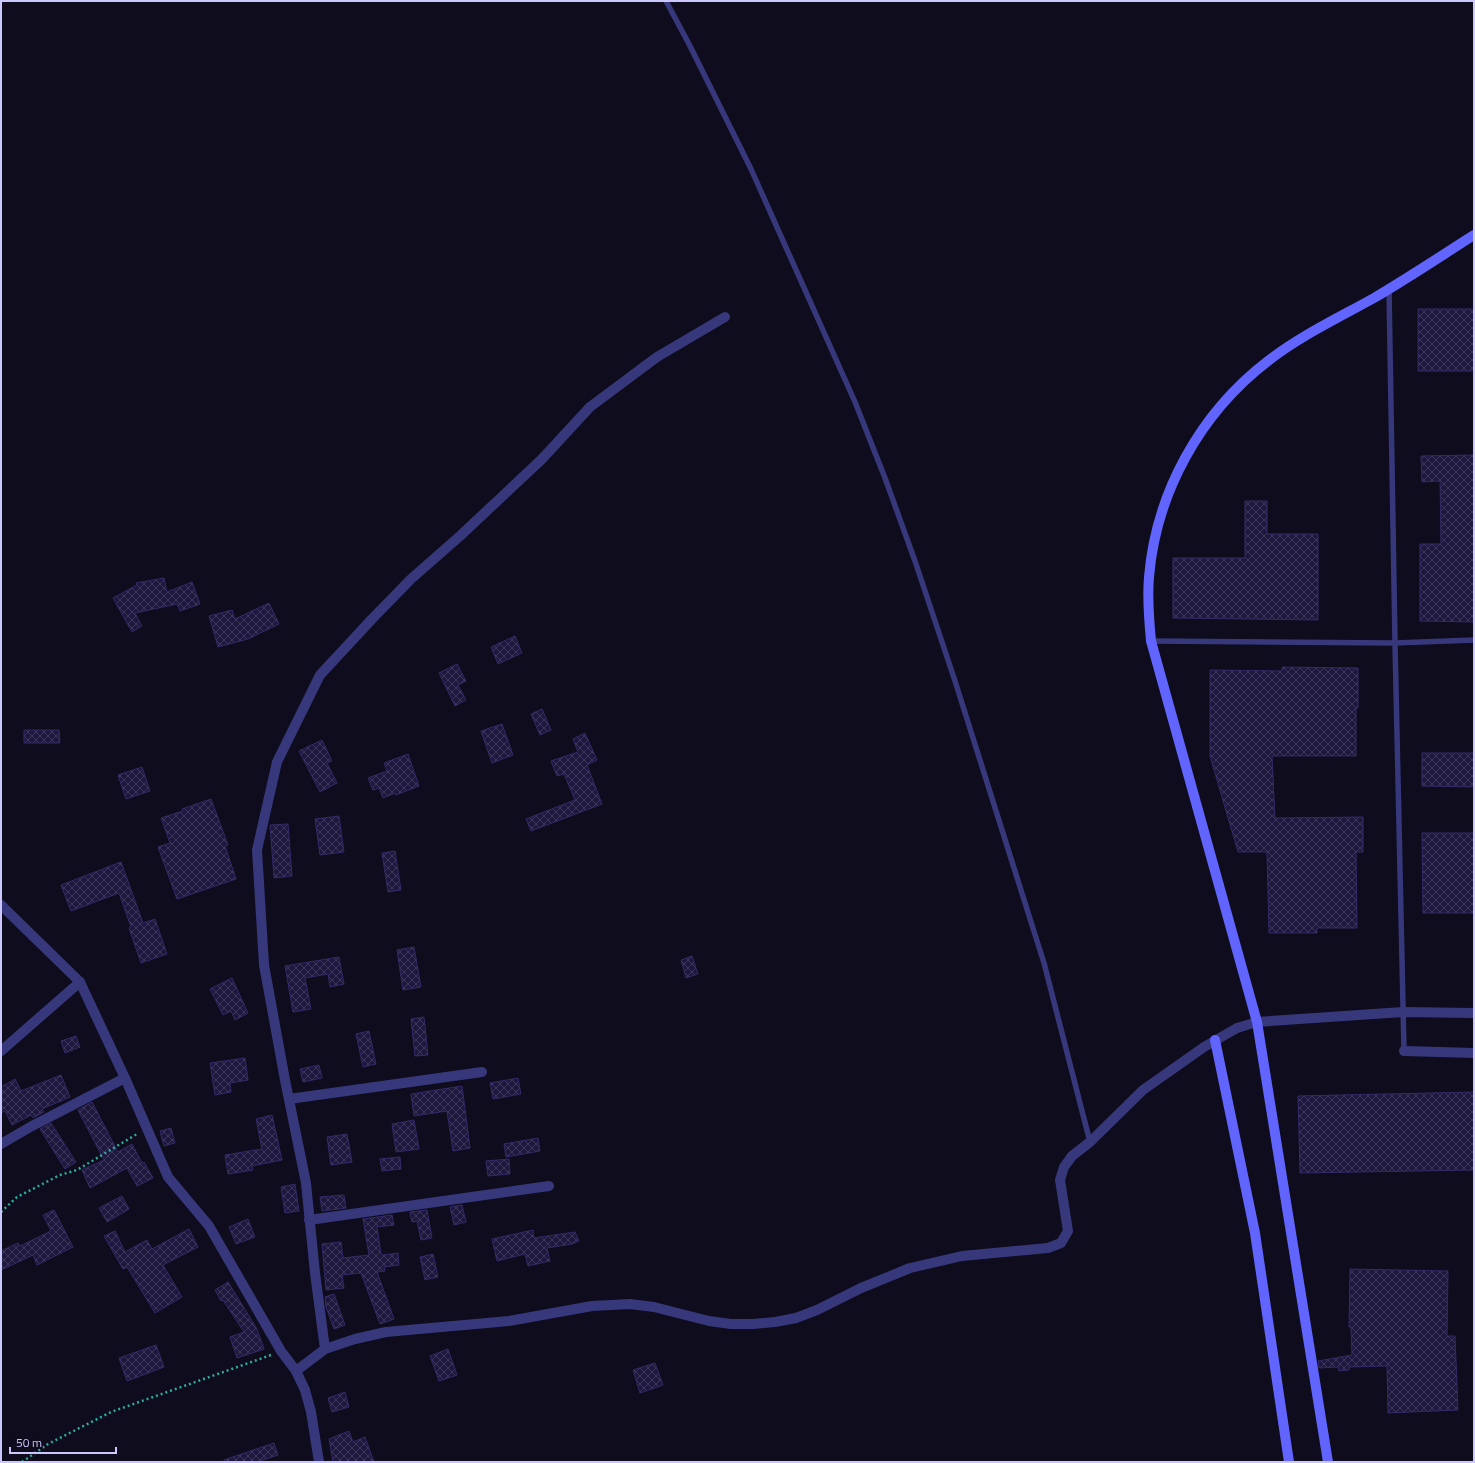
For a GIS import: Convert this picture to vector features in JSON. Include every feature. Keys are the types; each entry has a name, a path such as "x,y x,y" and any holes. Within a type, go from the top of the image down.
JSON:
{"street":[{"path":"1328,1462 1257,1022 1151,641 1148,609 1149,577 1153,546 1172,485 1185,456 1221,404 1243,382 1268,361 1294,343 1389,289 1474,235"},
{"path":"325,1350 315,1273 306,1183 264,965 257,850 277,762 320,675 411,579 460,536 542,459 590,407 657,357 725,317"},
{"path":"1,905 80,982 125,1078 168,1177 209,1226 281,1351 296,1371 305,1390 311,1412 319,1462"},
{"path":"1,1051 80,982"},
{"path":"296,1371 325,1350 355,1339 386,1332 509,1321 592,1306 630,1304 654,1307 710,1321 731,1324 775,1322 796,1318 817,1310 860,1288 917,1267 962,1256 1041,1249 1055,1246 1061,1243 1068,1231 1060,1180 1064,1167 1072,1156 1090,1142 1143,1090 1215,1040 1237,1028 1257,1022 1403,1012 1474,1013"},
{"path":"1215,1040 1255,1233 1289,1462"},
{"path":"1404,1051 1474,1052"},
{"path":"289,1099 482,1072"},
{"path":"1,1144 32,1126 125,1078"},
{"path":"309,1220 549,1186"}],"lane":[{"path":"666,1 751,169 852,395 885,478 955,681 1044,963 1090,1142"},
{"path":"1389,289 1404,1051"},
{"path":"1151,641 1395,643 1474,640"}],"path":[{"path":"1,1212 17,1197 60,1175 77,1170 147,1129"},
{"path":"22,1462 48,1444 111,1412 281,1351"}],"building":[{"path":"1418,309 1474,309 1474,371 1418,371"},
{"path":"1474,455 1474,622 1420,621 1420,544 1441,544 1440,481 1422,482 1421,456"},
{"path":"1245,501 1267,501 1267,534 1318,534 1318,620 1173,618 1173,558 1245,558"},
{"path":"164,578 167,592 192,582 200,604 180,611 177,604 135,613 142,626 132,632 113,598 137,585 136,583"},
{"path":"269,603 279,624 248,639 218,647 209,616 232,610 235,619"},
{"path":"515,636 522,653 498,664 491,647"},
{"path":"457,664 466,681 458,685 466,700 455,706 439,673"},
{"path":"1282,667 1358,668 1356,756 1272,756 1275,818 1363,817 1363,852 1356,852 1357,928 1317,928 1317,933 1269,933 1267,852 1238,852 1210,756 1210,670 1282,671"},
{"path":"542,709 551,730 540,735 531,714"},
{"path":"502,724 513,755 492,763 481,731"},
{"path":"24,730 59,730 60,743 24,743"},
{"path":"585,733 597,760 587,765 602,804 531,831 526,819 575,800 564,774 557,776 551,761 578,752 573,739"},
{"path":"322,740 332,761 327,763 337,783 320,792 299,751"},
{"path":"1422,753 1474,753 1474,787 1422,786"},
{"path":"408,754 419,786 396,795 395,793 383,798 379,788 373,790 368,778 387,771 384,763"},
{"path":"142,767 150,791 126,799 118,775"},
{"path":"211,799 228,845 225,846 236,879 177,899 158,847 170,843 161,818 183,811 182,809"},
{"path":"339,816 344,852 320,855 315,819"},
{"path":"288,824 292,876 274,878 270,825"},
{"path":"1422,833 1474,833 1474,913 1423,913"},
{"path":"395,851 401,890 388,892 382,853"},
{"path":"121,862 143,923 155,919 167,954 141,963 129,928 131,927 119,893 71,911 61,885"},
{"path":"414,947 421,987 403,990 397,950"},
{"path":"692,956 698,974 686,978 681,960"},
{"path":"339,957 344,984 330,987 328,974 305,978 311,1009 293,1012 285,966"},
{"path":"232,978 248,1013 235,1020 231,1011 223,1015 210,989"},
{"path":"424,1017 428,1055 415,1056 411,1019"},
{"path":"369,1031 376,1064 363,1067 356,1034"},
{"path":"76,1036 80,1047 65,1053 61,1041"},
{"path":"245,1058 248,1080 230,1083 231,1092 215,1095 210,1063"},
{"path":"319,1065 322,1078 303,1082 300,1069"},
{"path":"61,1075 70,1097 42,1109 44,1112 33,1118 31,1115 12,1125 5,1111 1,1113 1,1087 15,1079 21,1091"},
{"path":"518,1078 521,1094 493,1099 490,1083"},
{"path":"462,1086 470,1148 453,1151 447,1111 414,1116 411,1094"},
{"path":"1474,1092 1474,1170 1300,1173 1298,1096"},
{"path":"92,1102 118,1152 132,1144 142,1163 144,1162 153,1178 137,1186 127,1168 90,1188 82,1170 104,1160 78,1110"},
{"path":"272,1115 282,1160 252,1166 253,1170 228,1174 225,1155 262,1149 256,1119"},
{"path":"414,1120 419,1149 396,1152 392,1124"},
{"path":"51,1123 76,1162 65,1169 40,1129"},
{"path":"171,1128 175,1143 164,1146 160,1131"},
{"path":"347,1134 352,1162 331,1165 327,1137"},
{"path":"538,1138 540,1151 506,1157 504,1144"},
{"path":"400,1157 401,1169 382,1171 380,1159"},
{"path":"509,1159 510,1174 488,1176 486,1161"},
{"path":"295,1184 299,1211 285,1213 281,1187"},
{"path":"344,1195 346,1208 322,1211 320,1197"},
{"path":"122,1196 129,1209 107,1222 99,1208"},
{"path":"462,1205 466,1222 454,1225 450,1207"},
{"path":"54,1210 73,1247 37,1265 33,1255 1,1270 1,1251 18,1243 20,1246 51,1231 43,1215"},
{"path":"427,1210 432,1238 421,1240 417,1221 412,1222 410,1212"},
{"path":"392,1215 394,1225 377,1227 381,1254 398,1253 399,1265 384,1267 385,1271 377,1272 394,1319 380,1324 361,1273 342,1275 344,1288 326,1290 322,1244 341,1242 343,1258 369,1255 363,1219"},
{"path":"248,1219 255,1237 236,1244 229,1227"},
{"path":"189,1229 198,1247 163,1265 182,1297 155,1313 127,1267 123,1269 104,1236 115,1231 125,1252 147,1240 152,1249"},
{"path":"533,1230 534,1238 575,1232 579,1241 572,1244 547,1248 550,1261 528,1266 525,1254 497,1261 492,1239"},
{"path":"433,1254 438,1277 425,1280 420,1257"},
{"path":"1350,1269 1448,1271 1447,1336 1455,1336 1458,1410 1388,1413 1387,1366 1349,1367 1349,1370 1339,1371 1338,1367 1319,1368 1318,1361 1352,1355 1351,1327 1349,1327"},
{"path":"228,1282 257,1329 264,1349 237,1358 230,1337 244,1332 223,1300 221,1301 215,1290"},
{"path":"334,1294 345,1325 334,1329 326,1307 325,1297"},
{"path":"156,1345 164,1367 127,1381 119,1358"},
{"path":"448,1349 457,1375 439,1381 430,1356"},
{"path":"655,1363 663,1385 640,1393 633,1370"},
{"path":"345,1392 349,1407 332,1412 328,1398"},
{"path":"349,1431 353,1442 365,1437 374,1462 333,1462 329,1439"},
{"path":"274,1443 278,1455 257,1462 224,1462 224,1460"}]}
